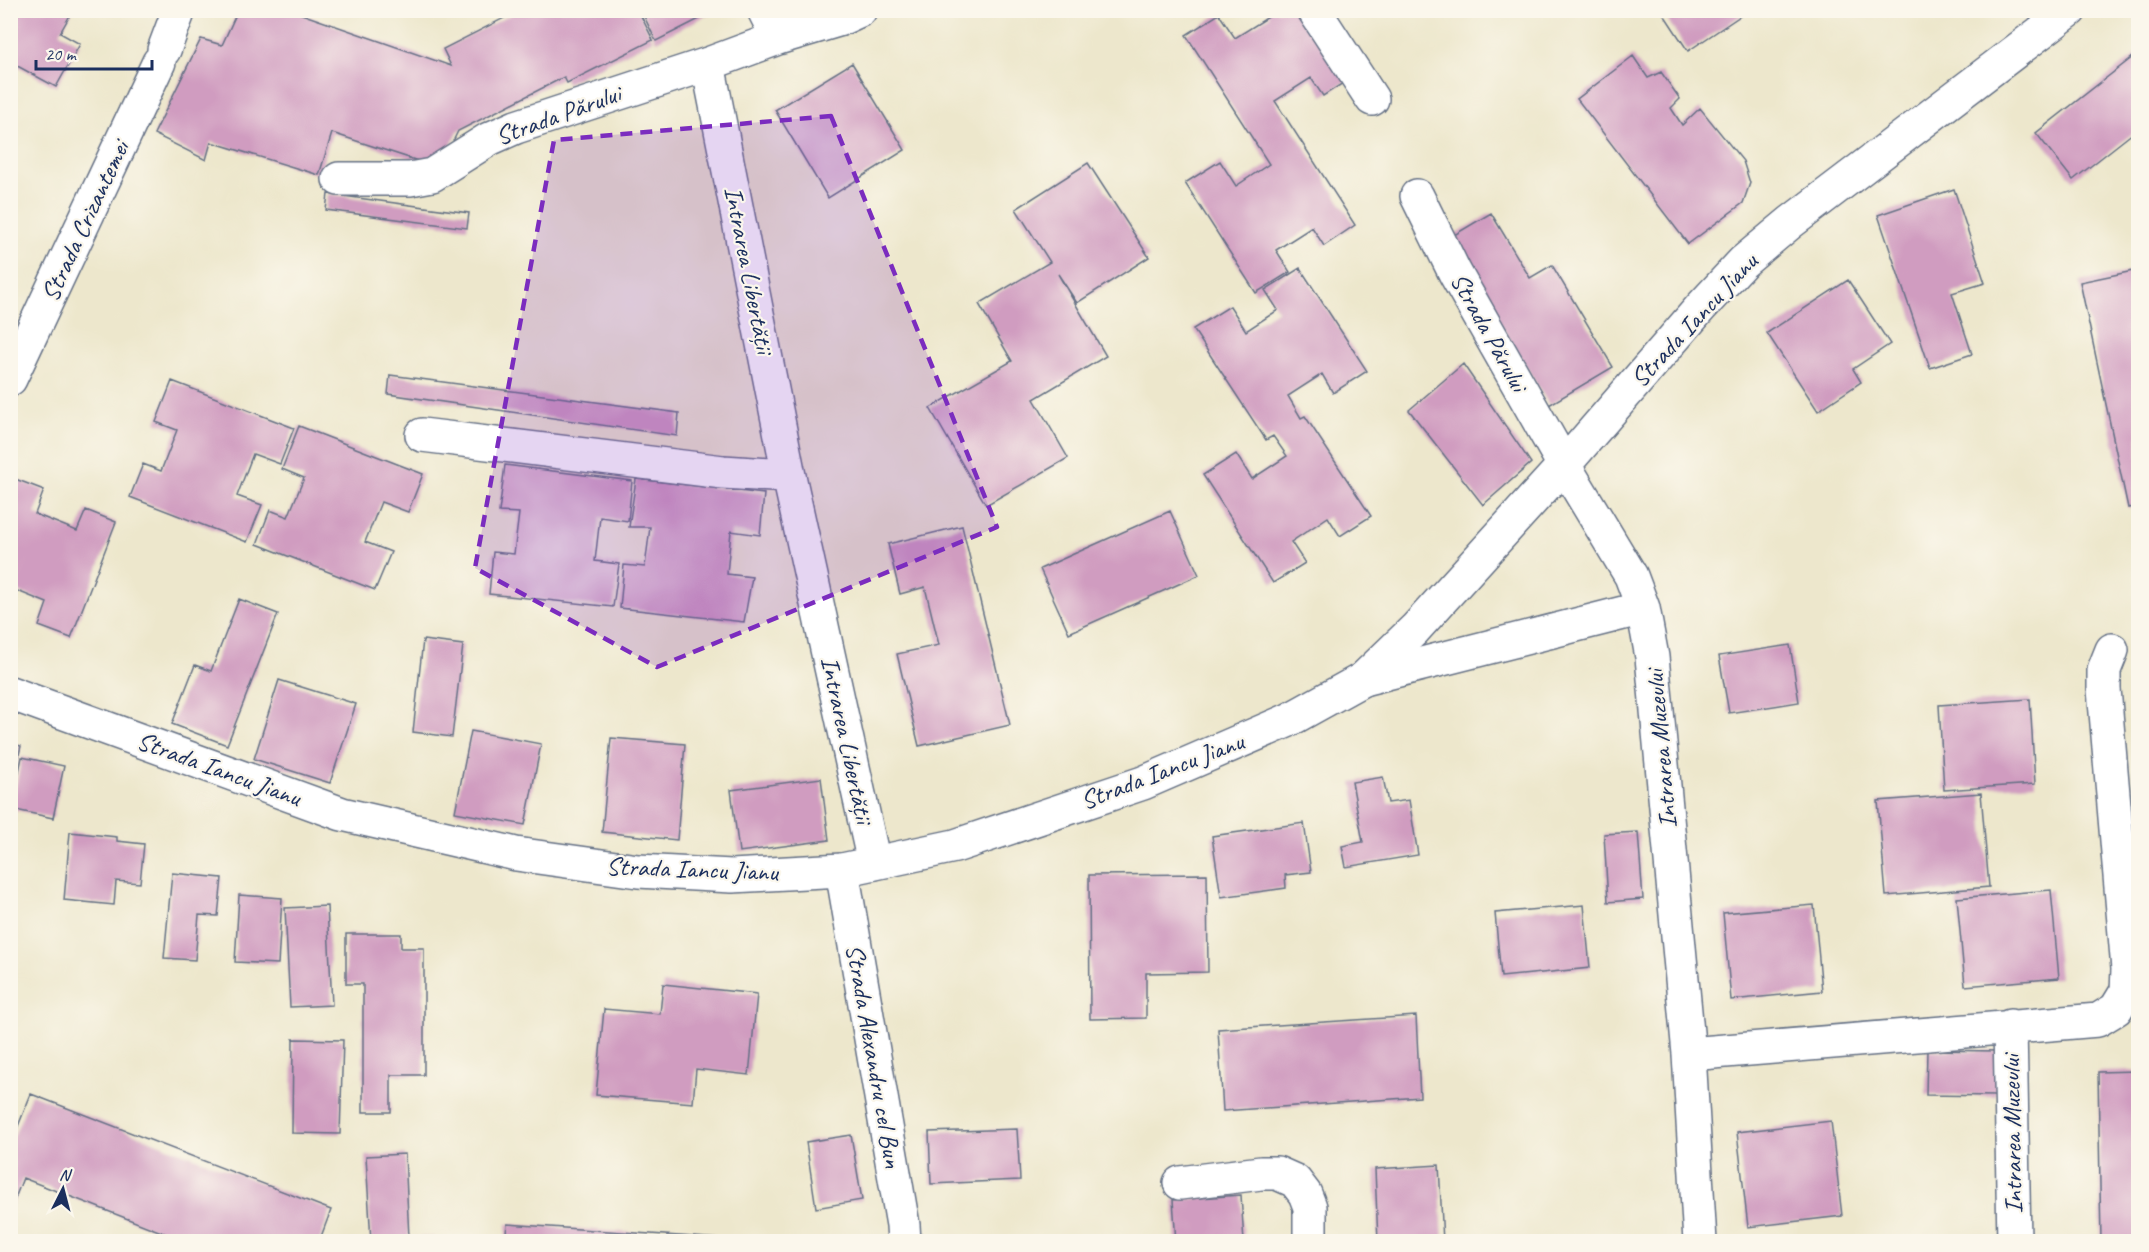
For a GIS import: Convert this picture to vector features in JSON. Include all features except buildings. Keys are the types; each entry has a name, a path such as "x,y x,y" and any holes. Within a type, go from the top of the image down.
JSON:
{"street":[{"name":"Strada Crizantemei","path":"10,379 74,248 163,53 179,10"},
{"name":"Strada Părului","path":"339,179 410,179 432,175 489,139 516,127 708,64 771,24 838,20 860,10"},
{"path":"1314,10 1371,99"},
{"name":"Strada Iancu Jianu","path":"1363,679 1415,629 1564,465 1743,262 1791,222 2070,10"},
{"name":"Intrarea Libertății","path":"708,64 789,476 874,863"},
{"name":"Strada Părului","path":"1417,196 1455,273 1564,465"},
{"path":"422,435 723,472 789,476"},
{"name":"Intrarea Muzeului","path":"1564,465 1631,576 1643,608 1652,657 1689,1054 1700,1242"},
{"name":"Strada Iancu Jianu","path":"10,693 342,814 516,854 638,871 732,876 842,870 955,846 1143,783 1289,720 1363,679 1643,608"},
{"name":"Intrarea Muzeului","path":"1689,1054 2098,1020 2127,1009 2128,969 2104,689 2104,670 2112,650"},
{"name":"Strada Alexandru cel Bun","path":"842,870 901,1213 904,1242"},
{"name":"Intrarea Muzeului","path":"2010,1026 2014,1242"},
{"path":"1180,1183 1277,1173 1295,1181 1305,1194 1310,1207 1310,1242"}],"highlighted area":[{"path":"831,116 997,527 657,667 475,568 554,140"}]}
